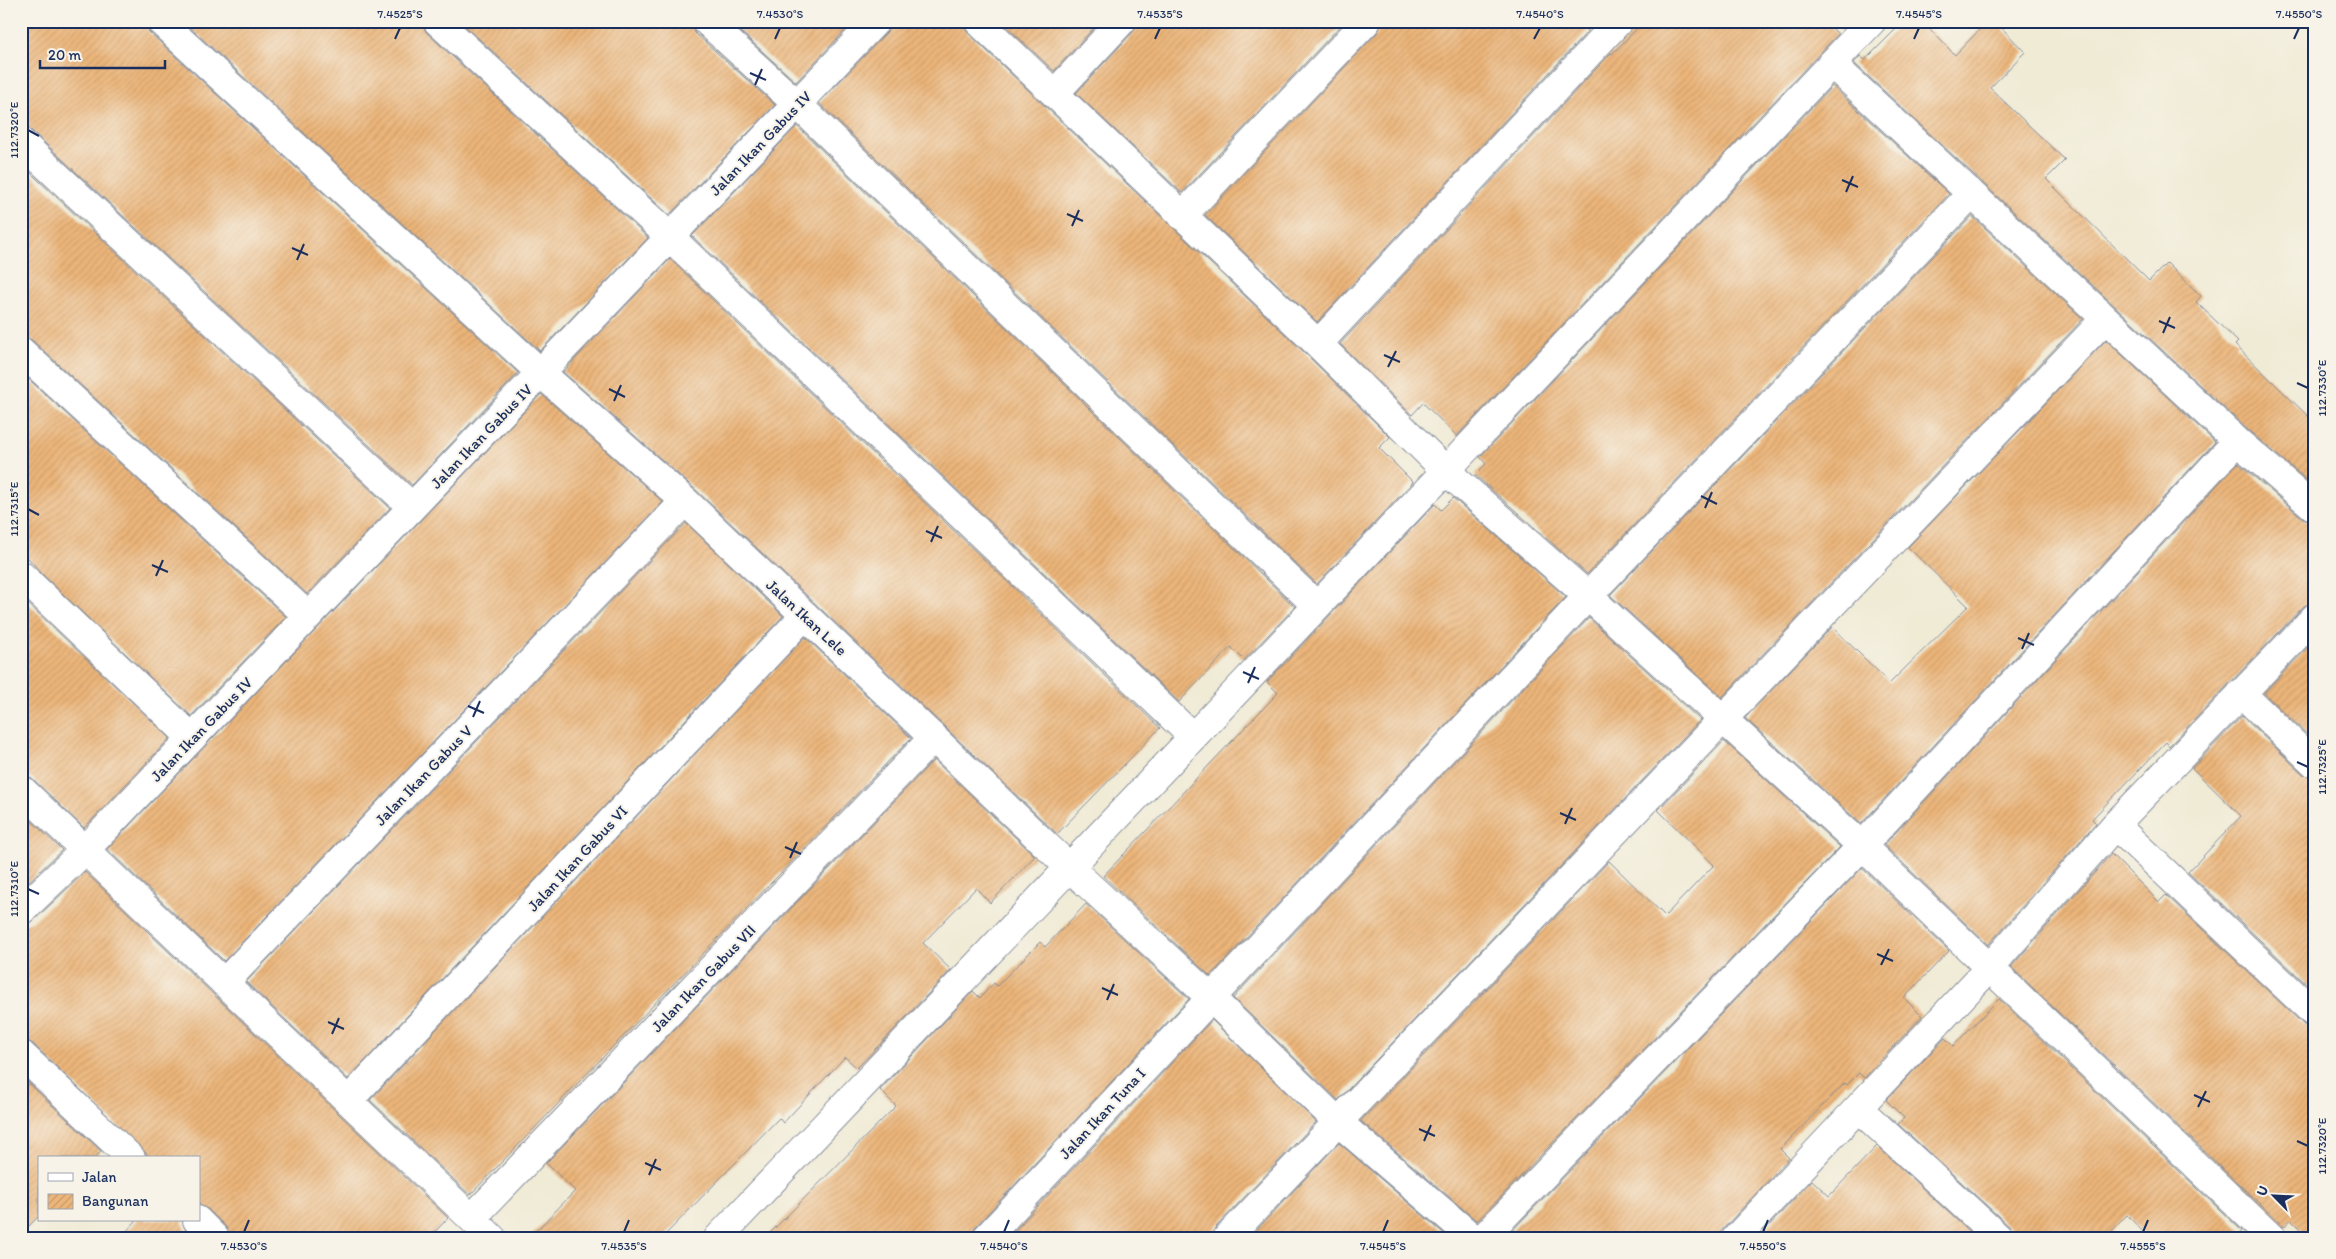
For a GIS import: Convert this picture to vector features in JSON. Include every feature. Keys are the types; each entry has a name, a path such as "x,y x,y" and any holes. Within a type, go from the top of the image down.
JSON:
{"street":[{"name":"Jalan Ikan Lele","path":"160,21 541,372 685,501 1069,867 1214,993 1338,1122 1473,1238"},
{"path":"437,21 670,237 1192,737"},
{"path":"706,21 797,104 1317,606"},
{"name":"Jalan Ikan Gabus IV","path":"21,911 85,850 876,21"},
{"path":"978,21 1318,344 1446,471 1588,596 1862,846 2272,1238"},
{"path":"1055,93 1122,21"},
{"path":"1182,216 1366,21"},
{"path":"1318,344 1618,21"},
{"path":"718,1238 1872,21"},
{"path":"1832,64 2237,441 2315,508"},
{"path":"21,142 412,507"},
{"name":"Jalan Ikan Tuna I","path":"986,1238 1588,596 1971,194"},
{"path":"1227,1238 1721,718 2105,318"},
{"path":"21,352 308,616"},
{"path":"1483,1238 1862,846 2237,441"},
{"name":"Jalan Ikan Gabus V","path":"224,984 685,501"},
{"path":"21,575 192,738"},
{"name":"Jalan Ikan Gabus VI","path":"348,1101 805,616"},
{"path":"1736,1238 1990,967 2115,825 2315,617"},
{"path":"2241,693 2315,764"},
{"name":"Jalan Ikan Gabus VII","path":"472,1218 934,737"},
{"path":"21,789 492,1238"},
{"path":"2115,825 2315,1014"},
{"path":"21,1054 129,1156"},
{"path":"1858,1108 1999,1238"},
{"path":"199,1222 215,1238"}],"building":[{"path":"21,21 145,21 149,32 518,373 412,485 32,131 21,127"},
{"path":"183,21 422,21 426,32 648,238 540,351"},
{"path":"460,21 691,21 695,33 775,105 669,215"},
{"path":"729,21 854,21 796,82"},
{"path":"891,21 963,21 967,32 1307,355 1390,437 1379,448 1413,482 1317,584 819,103 887,32"},
{"path":"1001,21 1100,21 1054,71"},
{"path":"1137,21 1345,21 1182,193 1076,93 1133,32"},
{"path":"1382,21 1578,21 1588,31 1317,322 1205,215 1378,32"},
{"path":"1644,21 1825,21 1838,34 1457,436 1423,403 1412,415 1340,344 1611,53"},
{"path":"1904,21 1922,21 1955,55 1988,21 1995,21 2025,52 1990,88 2065,160 2046,179 2149,281 2167,263 2201,296 2196,302 2238,342 2235,345 2315,423 2315,487 2247,429 1854,63 1860,56 1865,60"},
{"path":"1832,86 1949,194 1587,574 1475,475 1486,464 1480,457"},
{"path":"797,126 1295,607 1244,660 1231,647 1179,702 692,236"},
{"path":"21,164 390,508 307,594 32,340 21,336"},
{"path":"1972,216 2083,319 1722,697 1610,595"},
{"path":"670,259 1160,728 1057,834 696,490 563,372"},
{"path":"2106,340 2215,442 1861,824 1745,718 1832,627 1890,683 1968,606 1908,547"},
{"path":"21,372 286,617 191,716 43,575 21,550"},
{"path":"541,394 663,502 224,961 107,849"},
{"path":"2238,463 2305,520 2315,523 2315,602 2304,606 2169,746 2166,742 2092,819 2096,823 1988,945 1884,845"},
{"path":"1453,498 1566,597 1210,976 1103,876 1278,693 1267,682 1435,504 1441,510"},
{"path":"686,523 783,616 348,1079 246,982"},
{"path":"21,597 170,738 84,828 32,778 21,774"},
{"path":"1589,618 1700,720 1338,1100 1233,998"},
{"path":"805,637 911,738 470,1195 370,1100"},
{"path":"2315,640 2315,742 2264,693"},
{"path":"2242,716 2304,775 2315,779 2315,992 2188,872 2241,816 2192,768"},
{"path":"1724,741 1840,847 1477,1221 1361,1121 1609,861 1665,916 1714,865 1658,810"},
{"path":"934,760 1035,856 990,903 976,888 923,943 951,970 857,1068 845,1057 783,1123 779,1118 662,1238 529,1238 575,1191 546,1163"},
{"path":"21,811 62,850 21,889"},
{"path":"2111,854 2159,902 2166,895 2304,1025 2315,1029 2315,1238 2310,1238 2291,1219 2284,1227 2011,967"},
{"path":"1862,868 1949,951 1904,998 1922,1016 1864,1078 1859,1073 1847,1085 1845,1083 1780,1149 1789,1158 1715,1238 1505,1238"},
{"path":"85,872 448,1218 429,1238 230,1238 226,1227 208,1209 200,1205 200,1156 149,1156 32,1043 21,1039 21,926 32,922"},
{"path":"1086,904 1189,999 975,1227 971,1238 765,1238 896,1106 880,1090 973,991 980,998 994,983 997,986 1040,942 1045,947"},
{"path":"1999,999 2242,1231 2236,1238 2149,1238 2127,1215 2105,1238 2014,1238 2010,1227 1898,1124 1904,1118 1886,1100 1945,1038 1953,1046"},
{"path":"1212,1020 1316,1122 1216,1227 1212,1238 1008,1238"},
{"path":"21,1076 101,1151 97,1156 38,1156 38,1217 21,1234"},
{"path":"1339,1143 1449,1238 1249,1238"},
{"path":"1877,1146 1976,1238 1771,1238 1764,1231 1812,1180 1829,1196"},
{"path":"135,1222 183,1222 186,1231 193,1238 120,1238"}]}
